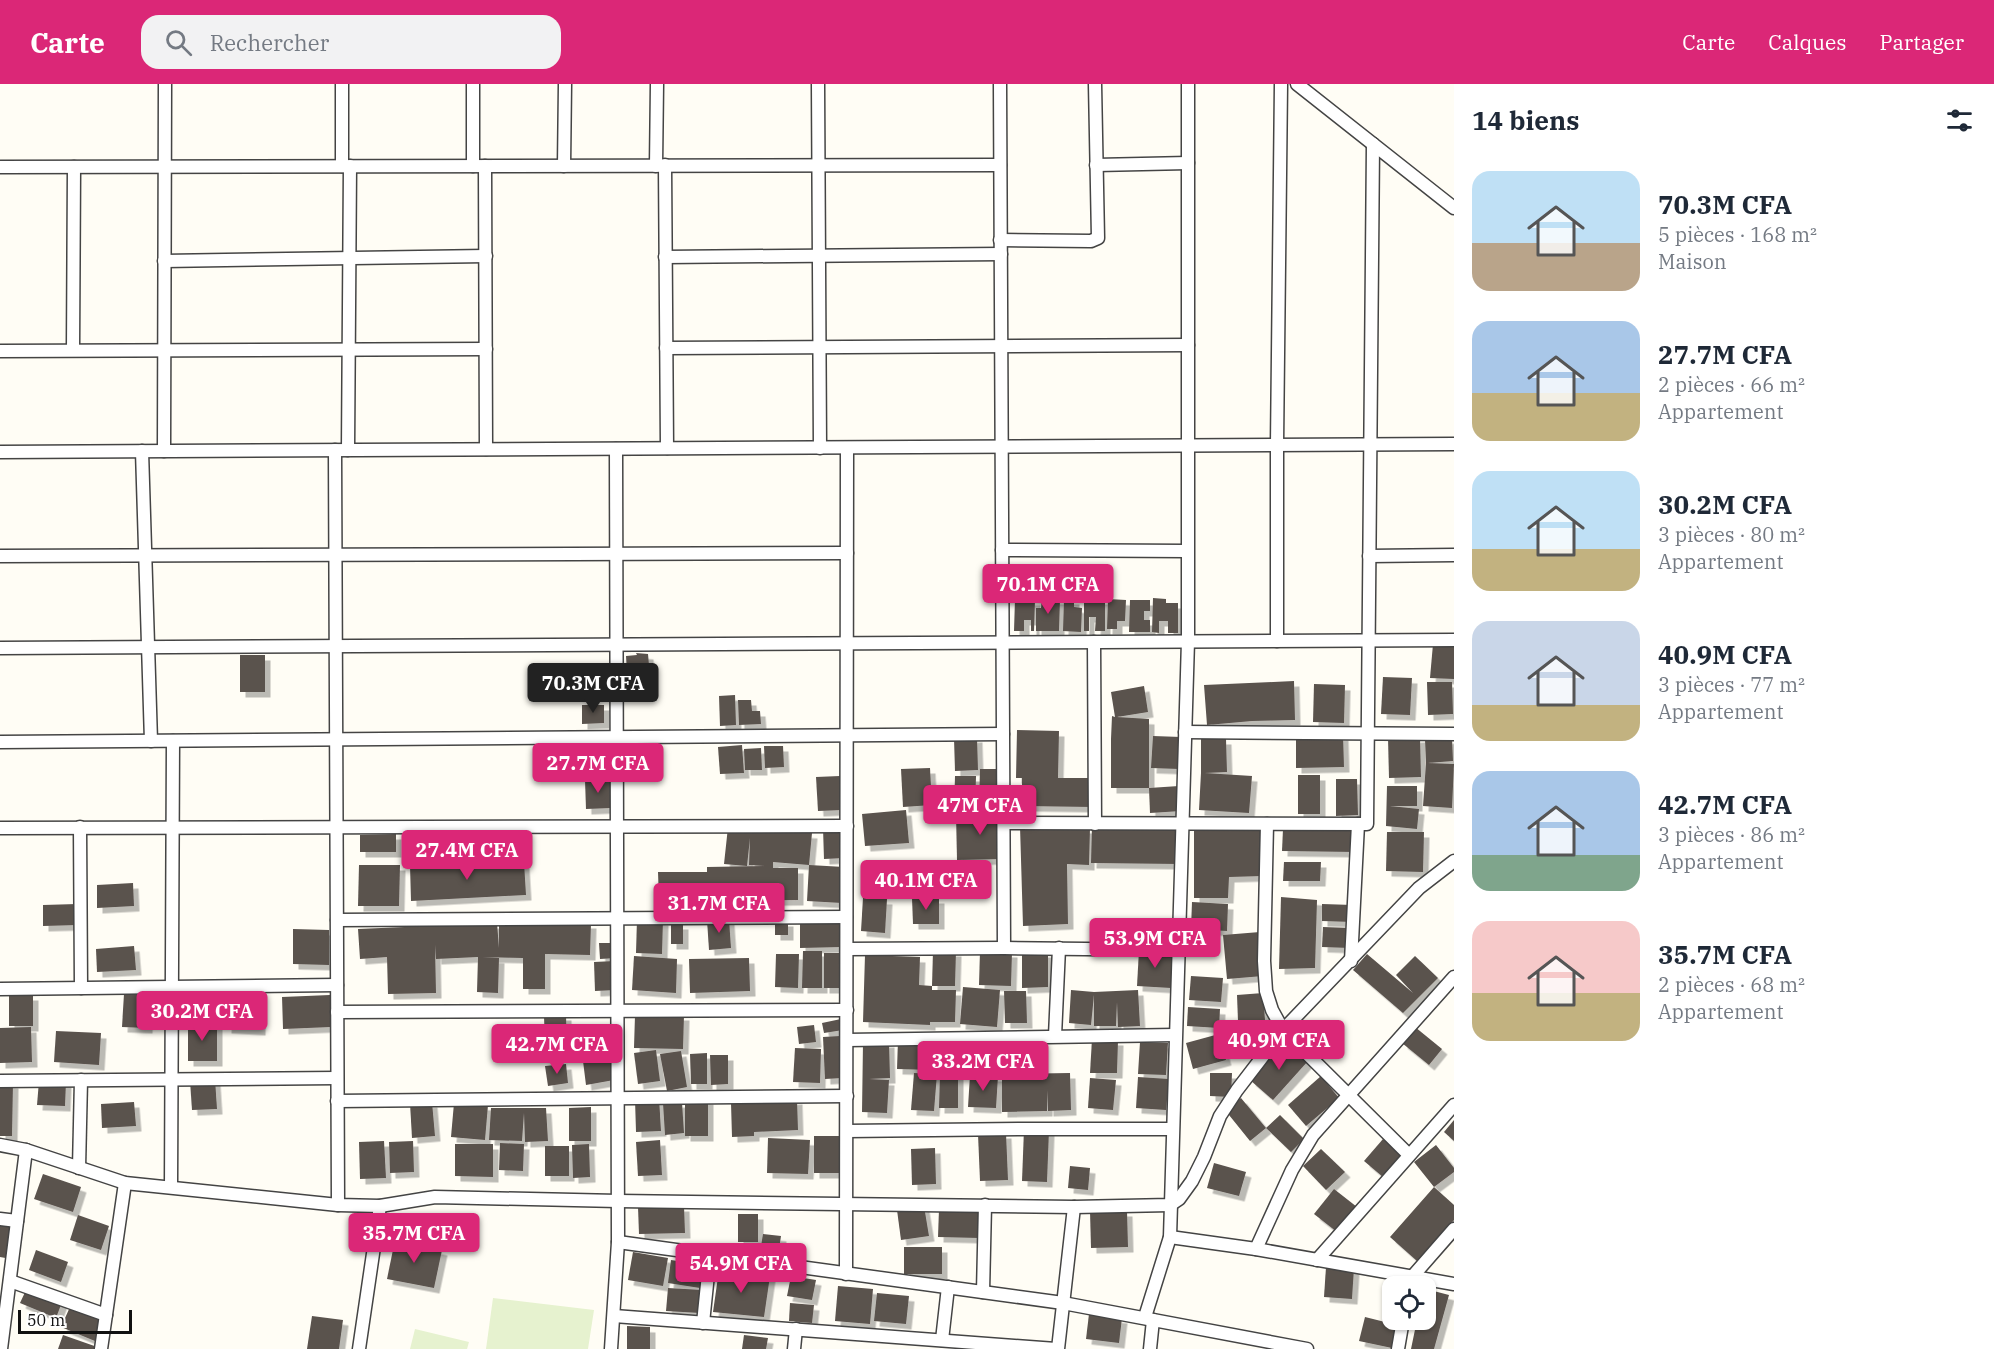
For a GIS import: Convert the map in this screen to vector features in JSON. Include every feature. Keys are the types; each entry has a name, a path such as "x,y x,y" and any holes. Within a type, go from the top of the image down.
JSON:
{"street":[{"path":"164,451 165,84"},
{"path":"342,84 350,258 348,450"},
{"path":"473,84 486,256 486,449"},
{"path":"564,166 565,84"},
{"path":"657,84 665,257 666,448"},
{"path":"818,84 820,448"},
{"path":"1000,84 1004,948"},
{"path":"1000,240 1091,241 1098,238 1095,84"},
{"path":"1150,1349 1149,1319 1170,1237 1188,641 1188,84"},
{"path":"1277,641 1281,84"},
{"path":"1297,84 1454,208"},
{"path":"1004,823 1367,824 1373,144"},
{"path":"1096,165 1188,163"},
{"path":"0,167 1000,165"},
{"path":"73,350 74,167"},
{"path":"665,257 1001,254"},
{"path":"164,261 486,256"},
{"path":"666,348 1188,345"},
{"path":"0,351 486,349"},
{"path":"0,452 1454,444"},
{"path":"846,1274 847,448"},
{"path":"611,1349 618,1242 616,449"},
{"path":"335,450 338,1205"},
{"path":"142,451 151,741"},
{"path":"1002,550 1187,551"},
{"path":"0,556 846,553"},
{"path":"1369,556 1454,555"},
{"path":"0,648 1454,640"},
{"path":"1094,642 1095,824"},
{"path":"1185,732 1454,734"},
{"path":"0,742 1003,734"},
{"path":"171,1187 173,741"},
{"path":"1267,824 1264,961 1266,992 1272,1010 1283,1030 1409,1155"},
{"path":"1351,961 1358,824"},
{"path":"0,828 846,826"},
{"path":"80,828 81,988"},
{"path":"0,1145 26,1150 125,1183 338,1205 380,1206 435,1197 1074,1207 1170,1205 1187,1190 1204,1157 1220,1116 1283,1030 1419,888 1454,861"},
{"path":"337,920 846,917"},
{"path":"1055,1036 1059,948"},
{"path":"847,949 1178,950"},
{"path":"1256,1249 1303,1151 1322,1124 1454,977"},
{"path":"0,989 337,985"},
{"path":"337,1012 846,1010"},
{"path":"847,1040 1175,1035"},
{"path":"0,1081 337,1078"},
{"path":"80,1168 81,1080"},
{"path":"337,1101 847,1096"},
{"path":"1317,1260 1454,1105"},
{"path":"847,1131 1172,1129"},
{"path":"1,1349 3,1308 10,1281 26,1150"},
{"path":"101,1349 125,1183"},
{"path":"983,1292 985,1205"},
{"path":"359,1349 380,1206"},
{"path":"614,1316 1057,1349 1074,1207"},
{"path":"0,1219 17,1221"},
{"path":"1416,1276 1454,1229"},
{"path":"1170,1237 1317,1260 1385,1276"},
{"path":"618,1242 1064,1303 1307,1349"},
{"path":"703,1323 710,1255"},
{"path":"10,1281 106,1315"},
{"path":"1436,1283 1454,1284"},
{"path":"942,1340 948,1287"},
{"path":"794,1349 796,1329"},
{"path":"1398,1349 1402,1330"}],"green space":[{"path":"493,1298 594,1310 588,1349 486,1349"},
{"path":"415,1329 469,1342 467,1349 410,1349"}],"building":[{"path":"1042,598 1060,599 1059,631 1036,631 1036,608 1041,608"},
{"path":"1153,598 1166,599 1166,603 1178,603 1178,633 1168,633 1168,621 1159,621 1159,633 1152,632"},
{"path":"1015,599 1035,600 1034,631 1031,631 1031,620 1024,620 1024,631 1014,631"},
{"path":"1064,599 1074,599 1074,607 1082,608 1081,632 1063,631"},
{"path":"1084,599 1105,599 1105,631 1095,631 1096,617 1089,617 1089,631 1084,631"},
{"path":"1108,599 1126,600 1125,621 1117,621 1117,629 1107,629"},
{"path":"1130,600 1150,600 1150,611 1144,611 1144,620 1150,620 1150,632 1129,632"},
{"path":"1433,644 1454,645 1454,679 1430,678"},
{"path":"636,653 648,654 651,687 628,689 626,656 637,655"},
{"path":"240,655 265,655 265,692 240,692"},
{"path":"1383,677 1412,678 1410,715 1381,714"},
{"path":"1294,681 1295,720 1207,725 1204,685"},
{"path":"1427,682 1452,682 1453,714 1428,715"},
{"path":"1314,684 1345,685 1344,723 1313,722"},
{"path":"1144,686 1148,712 1117,717 1149,719 1149,788 1111,788 1112,716 1115,717 1111,692"},
{"path":"735,695 736,725 720,726 719,696"},
{"path":"738,700 751,700 752,711 760,711 761,724 739,725"},
{"path":"582,705 604,705 604,723 582,724"},
{"path":"1017,730 1059,731 1058,778 1092,778 1093,807 1022,806 1022,778 1016,778"},
{"path":"1343,735 1344,767 1296,768 1296,736"},
{"path":"1153,736 1181,737 1179,769 1151,768"},
{"path":"977,737 978,770 955,771 954,738"},
{"path":"1420,737 1421,777 1389,778 1388,738"},
{"path":"1452,738 1453,761 1428,763 1454,764 1452,808 1423,806 1425,740"},
{"path":"1201,739 1226,739 1227,772 1205,773 1252,776 1249,813 1199,810"},
{"path":"742,745 744,773 720,774 718,747"},
{"path":"764,746 783,746 784,767 765,768"},
{"path":"761,748 762,770 745,770 744,749"},
{"path":"930,768 932,805 903,807 901,769"},
{"path":"980,769 998,769 1000,805 979,804"},
{"path":"1298,775 1320,775 1320,814 1298,814"},
{"path":"840,776 842,810 818,811 816,777"},
{"path":"955,776 976,776 975,810 954,809"},
{"path":"610,779 611,808 586,809 585,780"},
{"path":"1336,779 1357,779 1358,815 1336,816"},
{"path":"1179,786 1181,811 1150,813 1149,788"},
{"path":"1387,786 1417,786 1417,806 1390,806 1419,809 1417,829 1386,826"},
{"path":"906,810 909,843 865,846 862,814"},
{"path":"1002,812 1003,859 957,860 956,814"},
{"path":"1092,825 1179,825 1179,864 1091,863"},
{"path":"1020,826 1090,828 1089,865 1067,864 1068,924 1023,926"},
{"path":"728,827 812,833 809,865 773,862 773,868 798,868 798,900 729,901 729,896 682,896 682,900 659,901 658,872 707,872 707,867 765,866 749,865 750,838 747,866 724,864"},
{"path":"843,827 844,858 824,859 823,828"},
{"path":"1194,829 1262,829 1263,876 1229,877 1228,898 1194,898"},
{"path":"1283,829 1356,830 1356,852 1282,851"},
{"path":"1387,832 1424,832 1423,872 1386,871"},
{"path":"396,834 396,852 360,852 360,835"},
{"path":"916,861 944,861 945,890 916,891"},
{"path":"524,862 526,895 411,901 410,865"},
{"path":"1284,862 1321,862 1320,881 1283,881"},
{"path":"359,865 400,865 399,906 358,906"},
{"path":"809,865 844,867 842,903 807,901"},
{"path":"133,883 134,906 97,908 97,885"},
{"path":"1281,897 1317,900 1315,968 1279,969"},
{"path":"863,898 887,899 885,933 861,931"},
{"path":"912,898 939,898 939,924 913,924"},
{"path":"1192,902 1228,904 1227,931 1191,929"},
{"path":"77,904 78,925 43,926 43,905"},
{"path":"1322,904 1353,905 1353,922 1322,921"},
{"path":"637,919 663,920 662,954 636,953"},
{"path":"729,919 731,948 709,950 707,920"},
{"path":"775,921 788,921 788,935 775,935"},
{"path":"842,921 842,947 800,948 800,922"},
{"path":"499,922 591,923 590,955 545,954 545,989 523,989 523,958 482,957 499,958 498,993 477,992 478,957 436,959 435,945 436,993 388,994 387,957 360,959 358,929 497,923 499,948"},
{"path":"671,924 683,924 683,944 671,944"},
{"path":"1323,927 1351,928 1350,948 1322,947"},
{"path":"293,929 329,930 329,965 293,964"},
{"path":"1260,932 1263,976 1227,979 1223,935"},
{"path":"599,943 616,943 616,958 600,959"},
{"path":"134,946 136,970 97,972 96,949"},
{"path":"1139,950 1173,952 1171,988 1137,986"},
{"path":"803,951 822,951 822,988 802,988"},
{"path":"933,951 956,951 955,986 932,986"},
{"path":"980,951 1012,952 1011,986 979,985"},
{"path":"1022,952 1048,952 1048,987 1022,988"},
{"path":"824,953 843,953 842,988 824,988"},
{"path":"776,954 799,954 798,988 775,987"},
{"path":"1367,954 1413,993 1396,975 1415,956 1438,978 1403,1013 1353,970"},
{"path":"865,955 920,957 919,985 932,986 932,990 956,990 955,1022 930,1022 930,1025 863,1022"},
{"path":"634,956 677,959 676,993 632,990"},
{"path":"749,958 750,991 690,993 689,959"},
{"path":"615,961 616,990 595,991 594,962"},
{"path":"1191,976 1223,978 1221,1002 1189,1000"},
{"path":"963,987 1000,990 997,1027 960,1024"},
{"path":"1071,990 1094,992 1138,990 1140,1026 1118,1027 1117,1002 1116,1026 1094,1026 1094,995 1091,1025 1069,1023"},
{"path":"1004,991 1026,991 1027,1023 1005,1023"},
{"path":"1263,993 1265,1020 1238,1021 1237,995"},
{"path":"124,994 149,995 147,1028 122,1027"},
{"path":"228,994 261,995 260,1030 226,1028"},
{"path":"9,995 33,995 33,1026 9,1026"},
{"path":"330,995 331,1027 283,1029 282,997"},
{"path":"1188,1007 1220,1009 1219,1028 1187,1026"},
{"path":"544,1015 566,1015 567,1048 545,1048"},
{"path":"635,1015 684,1015 683,1049 634,1048"},
{"path":"841,1019 843,1030 824,1033 822,1023"},
{"path":"188,1024 217,1024 217,1061 188,1061"},
{"path":"814,1025 816,1042 799,1044 797,1027"},
{"path":"31,1027 32,1062 0,1063 0,1028"},
{"path":"1415,1027 1442,1049 1429,1065 1402,1043"},
{"path":"56,1031 101,1033 99,1065 54,1062"},
{"path":"1219,1034 1226,1060 1193,1069 1186,1043"},
{"path":"840,1036 842,1078 825,1079 823,1037"},
{"path":"1027,1037 1028,1072 1002,1072 1001,1038"},
{"path":"972,1039 999,1040 998,1072 970,1071"},
{"path":"1092,1039 1118,1040 1117,1073 1090,1073"},
{"path":"898,1040 934,1041 933,1070 897,1069"},
{"path":"939,1040 956,1041 954,1064 938,1063"},
{"path":"1286,1041 1308,1061 1273,1100 1250,1080"},
{"path":"889,1042 890,1078 869,1079 889,1080 887,1113 862,1112 863,1043"},
{"path":"1140,1042 1168,1043 1166,1075 1138,1074"},
{"path":"795,1048 821,1049 820,1083 793,1082"},
{"path":"656,1050 660,1081 638,1084 634,1053"},
{"path":"681,1051 687,1087 667,1091 660,1054"},
{"path":"707,1053 707,1084 691,1084 690,1054"},
{"path":"710,1055 728,1055 728,1084 711,1085"},
{"path":"611,1057 614,1080 586,1085 583,1061"},
{"path":"566,1064 568,1083 548,1086 545,1066"},
{"path":"914,1073 937,1074 934,1111 911,1110"},
{"path":"1070,1073 1071,1110 1048,1111 1047,1090 1047,1111 1002,1112 1002,1074"},
{"path":"1210,1073 1232,1073 1231,1097 1210,1096"},
{"path":"940,1074 958,1074 958,1108 939,1108"},
{"path":"970,1075 998,1076 996,1108 968,1107"},
{"path":"1321,1076 1339,1098 1306,1126 1288,1105"},
{"path":"1138,1077 1169,1079 1166,1110 1136,1108"},
{"path":"1090,1078 1116,1080 1113,1110 1088,1108"},
{"path":"215,1079 217,1109 192,1110 190,1081"},
{"path":"39,1081 66,1082 65,1106 37,1105"},
{"path":"0,1082 13,1083 12,1136 0,1136"},
{"path":"659,1098 661,1131 636,1132 635,1099"},
{"path":"1241,1098 1266,1128 1250,1141 1225,1110"},
{"path":"685,1099 708,1099 708,1136 685,1136"},
{"path":"797,1099 798,1130 754,1132 754,1136 732,1137 731,1103"},
{"path":"134,1102 136,1126 102,1128 101,1104"},
{"path":"432,1102 435,1136 412,1138 410,1103"},
{"path":"682,1102 684,1133 665,1135 663,1103"},
{"path":"454,1103 488,1105 485,1140 451,1137"},
{"path":"591,1107 591,1141 569,1141 569,1108"},
{"path":"491,1108 546,1108 548,1141 525,1142 524,1113 522,1141 489,1140"},
{"path":"1280,1115 1304,1139 1291,1152 1266,1128"},
{"path":"1454,1120 1454,1141 1444,1132"},
{"path":"1024,1129 1049,1130 1047,1182 1022,1181"},
{"path":"1006,1133 1008,1180 980,1181 978,1134"},
{"path":"814,1136 840,1136 840,1173 814,1173"},
{"path":"768,1138 810,1140 808,1174 767,1173"},
{"path":"1383,1139 1401,1154 1383,1177 1364,1161"},
{"path":"660,1140 662,1175 638,1176 636,1142"},
{"path":"384,1141 386,1178 360,1179 359,1142"},
{"path":"413,1141 414,1172 390,1173 389,1142"},
{"path":"500,1143 524,1144 523,1171 499,1170"},
{"path":"455,1144 493,1144 493,1177 455,1176"},
{"path":"589,1144 590,1177 573,1178 572,1145"},
{"path":"1436,1145 1454,1168 1454,1172 1434,1187 1414,1162"},
{"path":"545,1146 569,1146 569,1176 545,1176"},
{"path":"935,1148 936,1184 912,1185 911,1149"},
{"path":"1321,1149 1345,1172 1326,1190 1303,1166"},
{"path":"1214,1163 1246,1172 1239,1196 1207,1188"},
{"path":"1070,1166 1090,1168 1088,1190 1068,1188"},
{"path":"43,1174 81,1187 73,1212 34,1199"},
{"path":"1434,1187 1454,1205 1454,1220 1417,1261 1390,1237"},
{"path":"1334,1189 1357,1207 1337,1232 1314,1214"},
{"path":"684,1206 685,1233 639,1234 638,1207"},
{"path":"924,1206 929,1236 901,1240 897,1210"},
{"path":"939,1209 980,1210 979,1238 938,1237"},
{"path":"1090,1211 1127,1211 1128,1247 1091,1248"},
{"path":"738,1214 758,1214 758,1242 738,1242"},
{"path":"78,1215 109,1226 101,1250 70,1240"},
{"path":"0,1223 15,1225 11,1259 0,1257"},
{"path":"763,1234 781,1236 779,1249 761,1246"},
{"path":"395,1240 442,1250 434,1288 387,1279"},
{"path":"904,1247 942,1247 942,1274 904,1274"},
{"path":"36,1250 68,1262 61,1282 29,1270"},
{"path":"633,1252 668,1258 663,1286 628,1280"},
{"path":"671,1260 703,1265 700,1288 668,1283"},
{"path":"1326,1267 1354,1268 1352,1299 1324,1297"},
{"path":"719,1270 770,1276 764,1317 713,1312"},
{"path":"791,1276 816,1280 812,1300 787,1296"},
{"path":"838,1286 873,1289 870,1324 835,1321"},
{"path":"27,1288 62,1302 56,1318 20,1303"},
{"path":"668,1288 702,1290 700,1313 666,1311"},
{"path":"1436,1292 1449,1295 1434,1349 1411,1349 1415,1330 1436,1330"},
{"path":"877,1293 909,1296 906,1324 874,1321"},
{"path":"790,1303 814,1305 812,1323 789,1321"},
{"path":"70,1307 104,1322 95,1341 61,1327"},
{"path":"1089,1314 1122,1318 1119,1343 1086,1339"},
{"path":"312,1316 343,1320 339,1349 307,1349"},
{"path":"1365,1317 1382,1321 1382,1330 1396,1330 1392,1348 1359,1341"},
{"path":"627,1326 650,1327 650,1349 627,1349"},
{"path":"63,1335 103,1349 58,1349"},
{"path":"744,1335 768,1338 766,1349 742,1349"}]}
